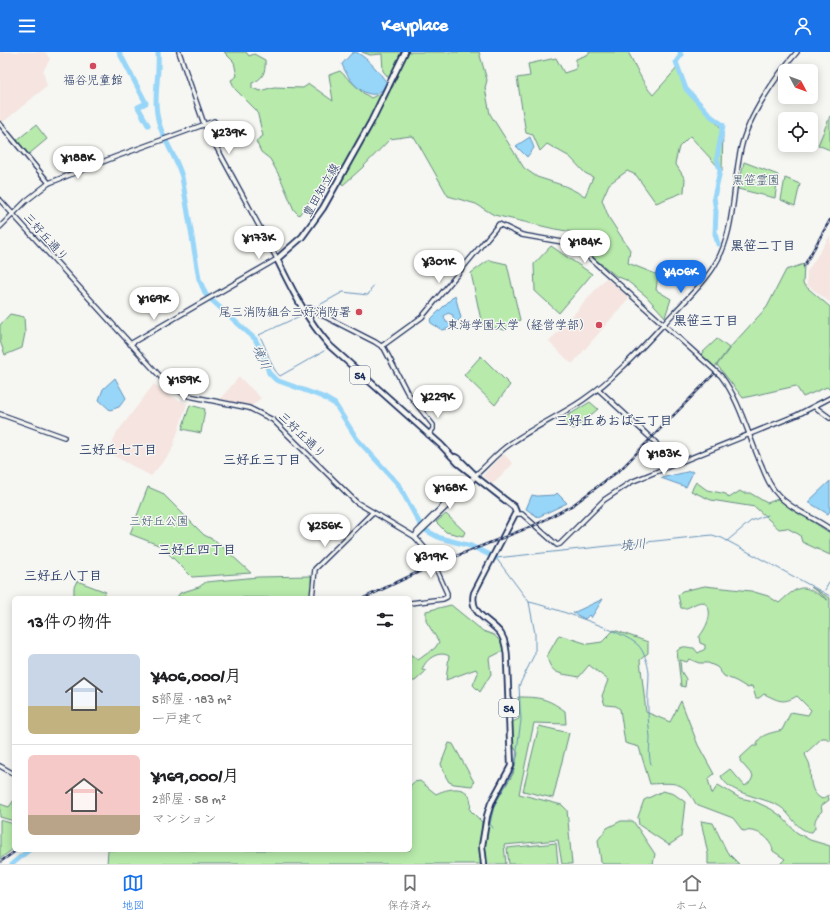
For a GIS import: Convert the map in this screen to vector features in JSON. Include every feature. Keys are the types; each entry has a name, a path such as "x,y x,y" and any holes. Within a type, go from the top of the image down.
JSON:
{"main road":[{"name":"豊田知立線","path":"277,259 302,237 319,213 371,122 405,52"},
{"name":"54","path":"277,259 302,309 317,331 337,354 470,469 475,475 514,507 516,514 472,599 475,610 498,631 506,646 511,766 492,802 487,816 482,846 484,864"}],"street":[{"path":"130,344 277,259 204,124 179,52"},
{"path":"415,537 470,483 475,475 508,445 562,414 598,389 630,361 703,282 717,261 728,233 739,158 745,134 753,116 796,52"},
{"path":"0,227 36,192 49,183 214,121"},
{"path":"0,124 49,183"},
{"name":"三好丘通り","path":"0,200 162,380 179,392 197,398 249,408 269,417 284,429 356,502 372,513 415,537 429,553 447,593 447,597 412,603"},
{"path":"382,346 422,316 499,224 522,236 555,240 574,246 721,376 731,391 768,482 778,495 792,507 829,528 830,523"},
{"path":"302,309 311,308 382,346 390,356 407,392 433,425 433,429 428,434"},
{"path":"598,389 656,443 666,467"},
{"path":"516,514 522,514 557,545 560,544 604,500 631,482 815,407 830,398"},
{"path":"815,407 830,418"},
{"path":"0,414 64,437"},
{"path":"312,596 315,569 372,513"},
{"path":"0,766 12,773"}],"shaded area":[{"path":"0,52 45,52 50,59 43,71 47,86 2,123 0,121"},
{"path":"830,236 830,302 807,285 807,272"},
{"name":"東海学園大学（経営学部）","path":"606,278 629,298 573,363 571,363 549,342"},
{"path":"239,377 261,398 252,406 223,400 221,398"},
{"path":"154,384 164,393 187,404 171,452 151,476 109,453 116,434"},
{"path":"504,454 513,464 492,484 483,475"}],"green space":[{"path":"224,52 246,52 249,56 254,54 265,60 263,74 259,79 252,83 252,88 260,91 274,87 303,88 309,84 333,101 329,75 340,71 362,92 371,98 392,88 394,84 383,71 382,54 370,55 362,52 479,52 487,80 485,88 490,114 524,168 537,177 565,186 585,196 593,177 585,173 570,157 547,144 540,151 533,135 526,133 517,78 530,76 528,64 556,58 564,73 576,69 576,59 589,54 589,52 628,52 642,80 653,95 678,67 684,88 723,130 722,171 690,136 679,147 675,163 685,179 684,192 656,203 636,175 627,171 609,184 602,200 609,218 630,250 628,263 658,275 656,290 671,299 665,317 646,296 626,280 616,276 594,258 573,232 494,215 476,204 448,196 415,138 411,136 390,139 343,185 334,172 325,184 317,200 313,196 299,215 294,210 280,177 270,159 261,152 256,141 263,136 257,111 235,89 231,80 237,76 234,62"},
{"path":"830,116 830,150 818,145"},
{"path":"36,125 47,139 29,154 17,140"},
{"name":"黒笹霊園","path":"744,162 778,175 775,198 738,189"},
{"path":"785,178 800,184 795,206 781,200"},
{"path":"551,246 592,274 559,313 535,291 534,264"},
{"path":"489,260 507,264 520,320 505,330 482,325 471,273"},
{"path":"804,264 803,284 830,307 830,390 827,387 803,397 796,386 743,398 717,365 733,344 767,307 786,270"},
{"path":"10,314 24,317 25,333 22,348 5,355 0,341 0,325"},
{"path":"717,339 729,348 715,367 701,354"},
{"path":"481,356 510,385 495,405 464,375"},
{"path":"590,402 598,409 574,429 567,425 564,418"},
{"path":"190,405 205,409 201,433 182,429"},
{"path":"696,482 707,490 726,494 729,498 740,491 743,493 750,493 767,503 778,499 830,533 830,555 802,542 800,535 787,528 779,529 755,507 711,500 691,491"},
{"name":"三好丘公園","path":"148,487 162,493 204,535 216,541 251,573 192,577 161,546 130,534"},
{"path":"446,514 465,532 463,536 446,532 436,522"},
{"path":"311,576 312,596 178,596 180,593 199,587 206,582 258,577"},
{"path":"77,581 106,592 103,596 74,596 74,587"},
{"path":"705,586 751,591 768,596 779,603 794,591 804,588 809,589 828,600 811,587 830,598 830,741 826,738 822,738 805,754 810,766 811,780 815,793 822,799 828,795 829,800 821,806 822,811 816,819 815,828 812,832 798,826 779,806 738,791 725,782 721,776 730,769 745,786 751,781 753,776 740,761 741,757 753,746 757,746 758,742 763,736 782,730 791,712 808,715 811,710 797,696 784,701 777,700 764,694 759,698 756,698 752,686 748,688 724,676 717,667 708,663 699,663 689,659 687,662 680,660 681,671 686,679 685,687 681,686 677,651 683,647 694,648 698,653 705,649 705,645 700,643 699,637 707,624 709,610 707,605 703,602 687,608 681,608 678,595 682,591"},
{"path":"451,605 483,631 494,635 501,642 503,651 489,658 491,674 480,692 473,685 478,673 476,669 446,680 449,656 445,654 437,655 429,659 422,670 426,671 415,681 412,681 412,656 418,660 435,648 439,642 426,621 426,611"},
{"path":"614,630 648,642 648,653 640,660 646,712 670,722 681,701 698,745 714,774 708,779 712,794 718,785 740,798 754,801 771,809 781,816 796,832 810,840 830,846 830,864 780,864 785,859 773,851 769,841 758,832 743,831 733,818 696,804 687,791 678,785 666,783 650,784 639,747 625,743 620,709 616,706 605,705 602,696 608,680 589,665 579,677 562,674 551,667 547,656 559,635 588,644 602,642"},
{"path":"518,697 543,699 553,703 565,711 566,724 534,723 519,794 562,805 567,810 572,864 562,864 558,840 504,845 506,864 487,864 484,850 490,811 513,774 518,753 513,746 512,722 519,719"},
{"path":"539,726 569,733 553,798 523,791"},
{"path":"449,743 453,744 474,782 472,786 454,784 449,782 446,777 441,764"},
{"path":"420,781 436,794 442,791 455,789 466,792 471,802 470,810 482,822 481,864 107,864 108,852 412,852 412,784"},
{"path":"663,791 674,794 685,802 681,837 669,845 639,825 638,817 644,800"},
{"path":"12,803 12,820 0,817 0,804 9,807"},
{"path":"0,820 12,823 12,850 0,859"},
{"path":"621,821 633,821 655,854 653,864 603,864 601,862 598,840 607,828"},
{"path":"701,821 713,823 727,852 739,864 708,864 708,854"},
{"path":"556,843 558,864 509,864 507,848"}],"water":[{"path":"356,52 365,58 377,70 387,83 387,87 376,94 370,94 355,85 342,64 352,53"},
{"path":"530,137 534,148 527,157 516,146"},
{"path":"455,295 461,318 457,322 453,320 453,315 448,313 444,316 446,322 450,323 452,328 442,330 431,323 430,320"},
{"path":"115,378 126,398 119,407 110,410 99,400 103,389"},
{"path":"691,471 693,472 686,487 661,478"},
{"path":"830,481 830,511 828,514 808,502"},
{"path":"557,493 567,503 538,517 526,509 532,495 555,495"},
{"path":"603,599 591,618 589,615 585,619 573,613"}],"waterway":[{"path":"119,52 146,103 138,107 148,125"},
{"name":"境川","path":"158,52 156,96 157,114 161,130 182,177 199,279 206,295 255,339 263,354 269,373 276,380 323,397 335,404 357,439 398,484 420,524"},
{"path":"680,52 681,55 676,62 686,89 712,117 723,125 717,158 720,171 714,197 716,212 715,234 718,244"},
{"path":"314,308 343,292 368,295 373,286"},
{"path":"304,314 259,335 271,363 280,376 324,351"},
{"path":"727,541 751,521 767,515"},
{"name":"境川","path":"427,531 440,538 471,546 496,558"},
{"name":"境川","path":"493,828 490,824 494,806 512,774 515,765 521,720 519,686 535,653 535,634 529,602 496,558 712,535 722,538 830,596"},
{"path":"825,590 830,581"},
{"path":"529,602 569,614 603,627 618,633 638,645 645,658 649,673 648,720 650,737 649,754 651,764"},
{"path":"12,864 27,852"}],"railway":[{"path":"804,266 830,220"},
{"path":"368,596 431,566 535,525 573,505 621,469 714,374"},
{"path":"0,862 14,852"}],"place":[{"name":"福谷児童館","path":"93,66"},
{"name":"尾三消防組合三好消防署","path":"359,312"},
{"name":"東海学園大学（経営学部）","path":"599,325"}],"district":[{"name":"黒笹二丁目","path":"763,245"},
{"name":"黒笹三丁目","path":"706,320"},
{"name":"三好丘あおば二丁目","path":"614,420"},
{"name":"三好丘七丁目","path":"118,449"},
{"name":"三好丘三丁目","path":"262,459"},
{"name":"三好丘四丁目","path":"197,549"},
{"name":"三好丘八丁目","path":"63,575"}]}
